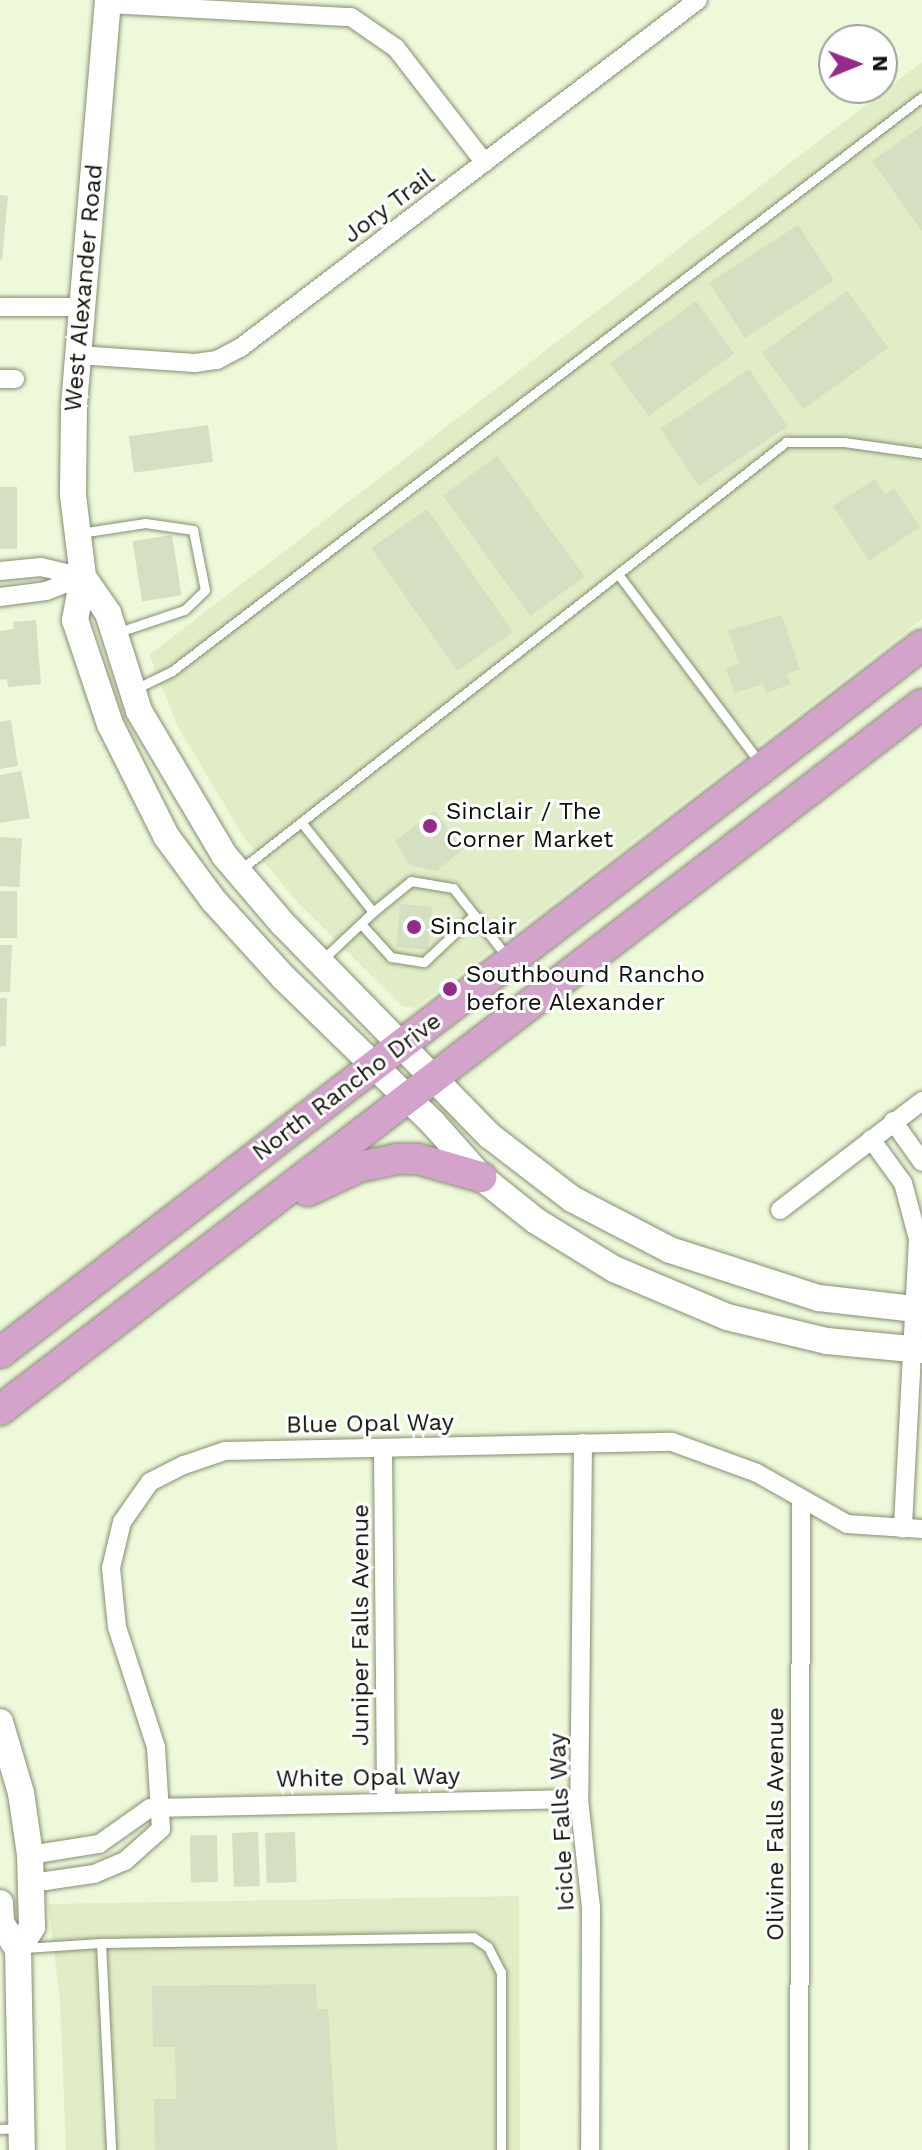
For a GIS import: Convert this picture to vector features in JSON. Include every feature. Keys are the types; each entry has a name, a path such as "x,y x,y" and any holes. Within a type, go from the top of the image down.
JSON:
{"main road":[{"name":"West Alexander Road","path":"108,2 81,307 72,453 76,533 83,577 75,620 91,675 138,785 166,836 214,901 409,1098 481,1177 575,1247 673,1297 775,1329 915,1350"},
{"name":"West Alexander Road","path":"83,577 108,613 132,691 179,784 238,872 320,962 527,1168 572,1199 670,1250 819,1298 917,1310"},
{"name":"North Rancho Drive","path":"0,1353 922,645"},
{"name":"North Rancho Drive","path":"0,1410 922,704"},
{"path":"138,785 168,798 217,868 238,872"},
{"path":"256,1216 359,1167 396,1159 418,1159 481,1177"},
{"path":"0,1722 21,1793 32,1883 32,1927 18,1949 15,2136"},
{"path":"0,1903 1,1923 18,1949"}],"street":[{"name":"Jory Trail","path":"78,355 217,360 485,163 698,0"},
{"path":"108,2 351,17 396,48 485,163"},
{"path":"0,307 81,307"},
{"path":"0,571 41,567 83,577"},
{"path":"0,597 44,591 83,577"},
{"path":"780,1210 922,1101"},
{"path":"893,1121 922,1162"},
{"path":"871,1139 900,1177 916,1218 913,1529"},
{"name":"Blue Opal Way","path":"146,1846 161,1829 163,1815 157,1808 156,1747 111,1598 111,1568 122,1522 150,1482 225,1451 672,1442 757,1473 847,1524 913,1529"},
{"name":"Icicle Falls Way","path":"583,1443 579,1799 591,1907 590,2150"},
{"name":"Juniper Falls Avenue","path":"383,1449 386,1801"},
{"name":"Olivine Falls Avenue","path":"799,2150 801,1499"},
{"name":"White Opal Way","path":"157,1808 579,1799"},
{"path":"30,1855 99,1844 141,1813 157,1808"},
{"path":"32,1883 94,1874 146,1846"}],"lane":[{"path":"132,691 172,671 922,97"},
{"path":"238,872 786,442 844,442 922,453"},
{"path":"76,533 145,523 193,530 205,590 184,610 114,633"},
{"path":"618,574 763,767"},
{"path":"301,822 373,912"},
{"path":"320,962 411,881 453,888 509,960"},
{"path":"361,924 391,957 424,962 474,915"},
{"path":"900,1177 922,1162"},
{"path":"126,1827 146,1846"},
{"path":"18,1949 101,1943 473,1937 488,1947 501,1972 501,2150"},
{"path":"101,1943 111,2150"}],"shaded area":[{"path":"922,62 922,619 415,1008 402,1006 297,902 243,836 177,725 149,655 867,104 898,104 898,80"},
{"path":"519,1896 520,2150 66,2150 60,2000 48,1904"}],"building":[{"path":"922,126 922,231 872,161"},
{"path":"0,195 8,196 2,260 0,259"},
{"path":"798,225 834,280 745,338 709,283"},
{"path":"847,291 888,348 803,409 762,353"},
{"path":"696,301 734,354 648,416 610,363"},
{"path":"749,369 788,426 699,486 660,429"},
{"path":"208,425 213,462 134,473 129,436"},
{"path":"497,456 585,577 530,616 443,495"},
{"path":"875,479 885,494 894,488 920,527 869,561 833,506"},
{"path":"0,487 17,487 17,549 0,549"},
{"path":"427,509 513,632 457,671 371,548"},
{"path":"172,535 182,595 142,602 132,541"},
{"path":"782,615 800,669 787,674 791,684 766,693 763,684 734,693 726,668 739,664 728,630"},
{"path":"36,620 41,684 8,687 7,679 0,680 0,631 14,629 13,622"},
{"path":"11,720 18,766 0,769 0,722"},
{"path":"21,771 30,818 0,823 0,775"},
{"name":"Sinclair / The Corner Market","path":"435,811 463,849 437,871 409,865 395,841"},
{"path":"0,837 22,838 19,887 0,886"},
{"path":"0,891 17,891 17,938 0,938"},
{"name":"Sinclair","path":"400,904 432,907 428,950 396,947"},
{"path":"0,945 12,945 10,992 0,992"},
{"path":"0,998 7,998 6,1046 0,1046"},
{"path":"258,1832 260,1886 234,1887 232,1833"},
{"path":"295,1832 297,1882 267,1883 265,1833"},
{"path":"190,1835 217,1835 218,1882 191,1882"},
{"path":"316,1984 317,2009 328,2009 337,2150 155,2150 154,2099 176,2099 175,2047 153,2047 152,1986"}],"place":[{"name":"Sinclair / The Corner Market","path":"430,826"},
{"name":"Sinclair","path":"414,927"},
{"name":"Southbound Rancho before Alexander","path":"450,989"}]}
